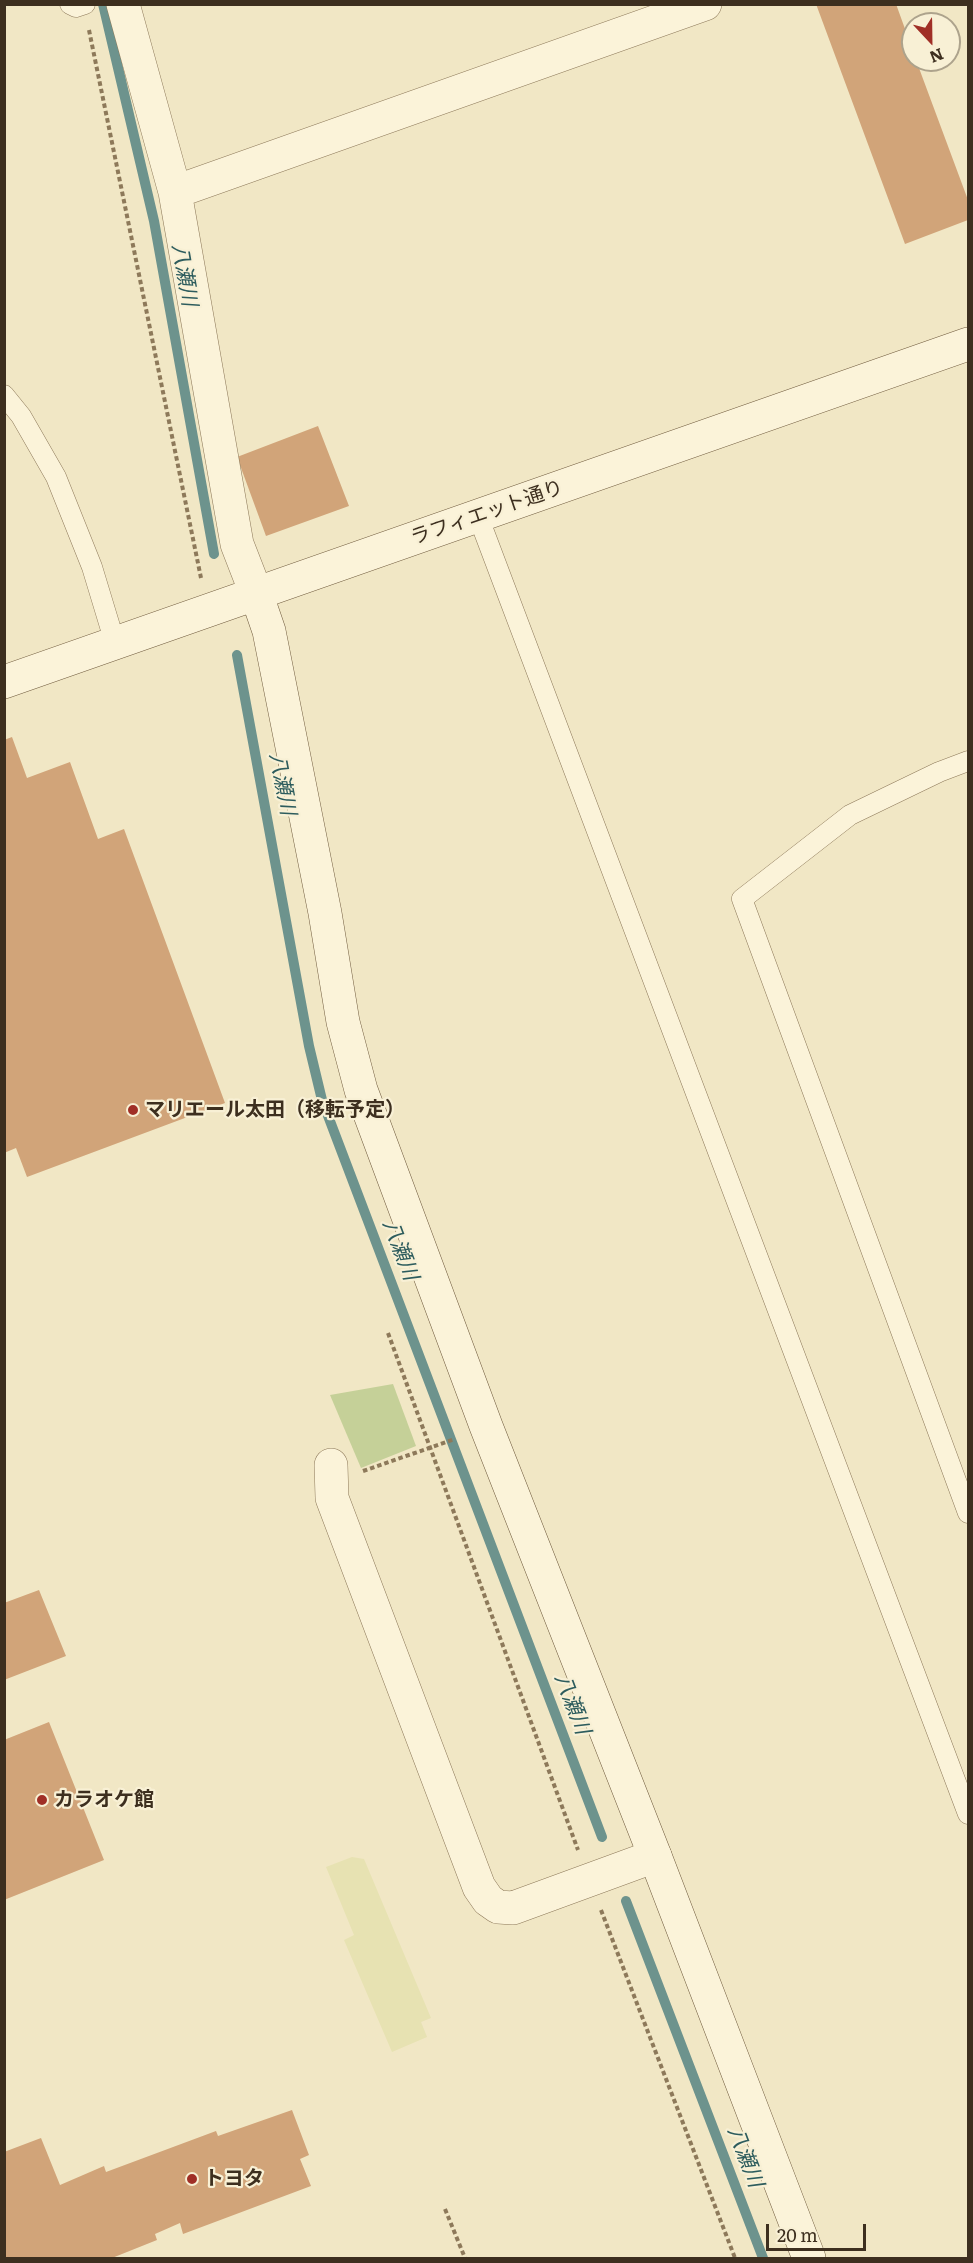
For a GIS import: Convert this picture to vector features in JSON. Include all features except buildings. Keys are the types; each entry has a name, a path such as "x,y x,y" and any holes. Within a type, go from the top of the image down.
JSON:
{"street":[{"path":"123,4 175,192 237,544 269,631 326,913 343,1022 361,1090 486,1426 655,1856 809,2259"},
{"path":"175,192 705,4"},
{"name":"ラフィエット通り","path":"4,682 969,344"},
{"path":"345,1469 332,1498 479,1887 498,1907 513,1908 655,1856"}],"lane":[{"path":"70,4 76,7 85,4"},
{"path":"4,395 21,416 56,477 92,567 115,643"},
{"path":"478,516 969,1814"},
{"path":"969,762 939,772 849,814 742,899 969,1513"}],"path":[{"path":"89,28 202,583"},
{"path":"388,1333 590,1880 735,2259"},
{"path":"345,1469 429,1448 462,1436"},
{"path":"445,2210 465,2259"}],"shaded area":[{"path":"352,1857 364,1859 431,2018 421,2022 427,2037 392,2052 344,1940 354,1935 326,1867"}],"green space":[{"path":"393,1384 416,1446 361,1468 330,1395"}],"waterway":[{"name":"八瀬川","path":"103,4 154,221 214,554"},
{"name":"八瀬川","path":"237,655 309,1046 322,1100 602,1837"},
{"name":"八瀬川","path":"626,1901 763,2258"}],"place":[{"name":"マリエール太田（移転予定）","path":"133,1110"},
{"name":"カラオケ館","path":"42,1800"},
{"name":"トヨタ","path":"192,2179"}]}
